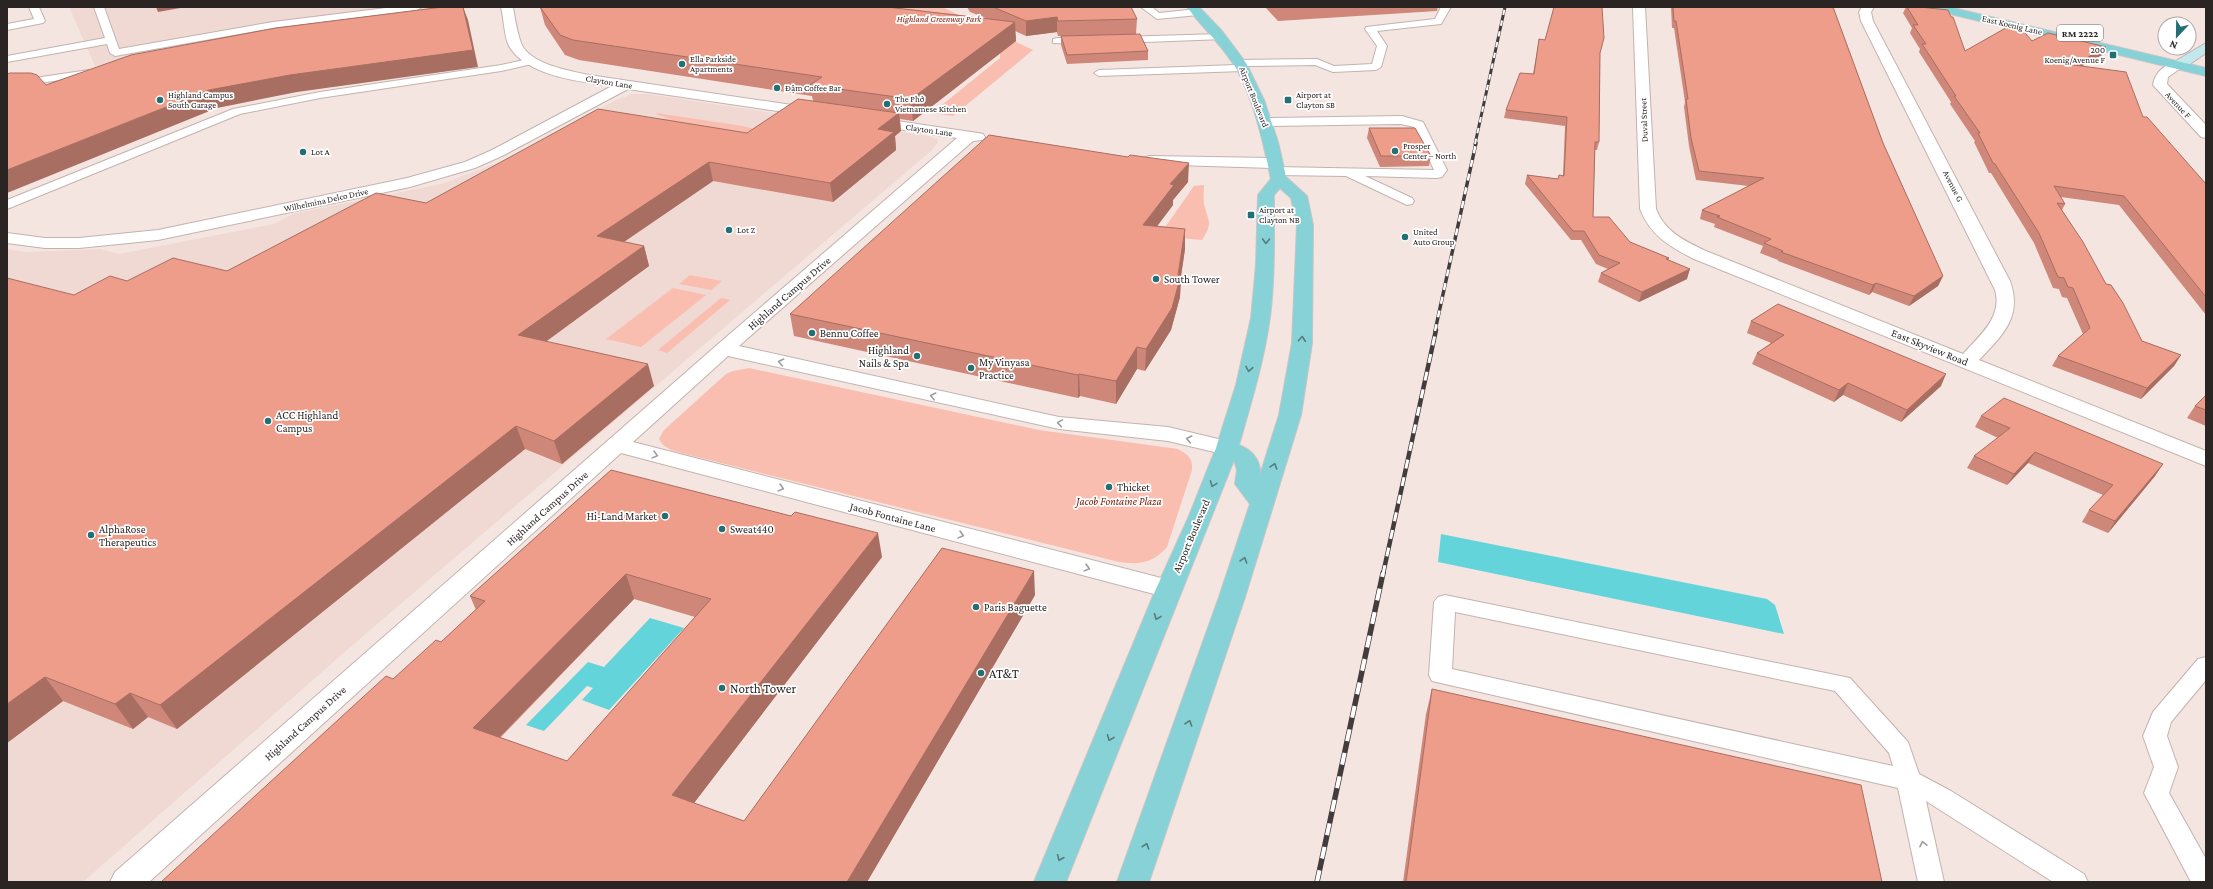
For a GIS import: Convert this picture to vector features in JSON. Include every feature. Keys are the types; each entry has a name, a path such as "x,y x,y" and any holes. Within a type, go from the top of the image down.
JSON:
{"main road":[{"name":"East Koenig Lane","path":"1934,7 2184,62 2206,62"},
{"name":"East Koenig Lane","path":"1970,7 2184,62 2206,72"},
{"name":"Airport Boulevard","path":"1050,882 1078,818 1169,589 1201,516 1227,448 1246,385 1260,318 1265,265 1266,195 1277,171 1264,122 1241,66 1220,37 1195,10"},
{"path":"1133,882 1232,597 1290,415 1302,343 1305,225 1299,196 1277,171"},
{"path":"1227,448 1241,452 1246,459 1250,472 1246,484 1262,503"}],"street":[{"name":"Clayton Lane","path":"507,7 515,45 525,58 551,70 626,85 825,114"},
{"name":"Duval Street","path":"1639,7 1648,209 1651,219 1658,230"},
{"name":"Avenue G","path":"1868,7 1865,12 1867,21 2001,281 2006,300 2003,318 1993,332 1966,362"},
{"name":"Avenue F","path":"2206,47 2164,73 2160,78 2160,85 2206,134"},
{"name":"Wilhelmina Delco Drive","path":"7,238 45,243 79,243 112,241 158,235 410,182 470,165 497,153 626,85"},
{"name":"Clayton Lane","path":"856,119 980,137"},
{"name":"Highland Campus Drive","path":"126,882 724,349 980,137"},
{"path":"1137,160 1277,171"},
{"name":"East Skyview Road","path":"1658,230 1677,243 1700,255 2206,459"},
{"path":"724,349 1037,418 1097,428 1168,434 1227,448"},
{"name":"Jacob Fontaine Lane","path":"618,445 1169,589"}],"lane":[{"path":"7,27 40,21 34,7"},
{"path":"98,7 115,53 273,25 417,7"},
{"path":"1146,7 1157,16 1195,10"},
{"path":"1099,73 1318,62 1333,69 1376,67 1382,46 1370,29 1438,22 1446,10 1446,7"},
{"path":"1111,40 1220,37"},
{"path":"7,59 110,40"},
{"path":"1057,41 1096,40"},
{"path":"7,205 237,111 320,95 532,62"},
{"path":"7,85 89,73"},
{"path":"1264,122 1402,120 1418,125 1441,170 1437,174 1277,171"},
{"path":"1346,172 1407,201"},
{"path":"1931,882 1909,780 1900,749 1842,684 1445,602 1440,675 1909,780 1942,798 2074,882"},
{"path":"2205,882 2156,793 2166,767 2156,736 2161,718 2206,665"}],"shaded area":[{"path":"69,7 479,7 283,31 95,66"},
{"name":"ACC Highland Campus","path":"632,94 647,94 929,136 937,139 938,142 932,150 348,649 83,882 7,882 7,249 25,252 100,249 119,254 274,224 292,214 441,184 510,158 616,100"}],"green space":[{"name":"Highland Greenway Park","path":"754,7 942,7 1033,50 953,116 932,113 1000,58 1000,52"},
{"path":"656,113 743,126 757,130 753,133 703,139 659,118 671,119"},
{"path":"1204,185 1204,202 1209,225 1202,240 1159,236 1194,186"},
{"path":"690,275 722,281 711,290 679,284"},
{"path":"673,288 706,295 641,347 606,339"},
{"path":"721,298 730,300 667,353 658,350"},
{"name":"Jacob Fontaine Plaza","path":"749,368 1039,430 1178,449 1185,453 1191,460 1192,470 1167,547 1157,557 1146,562 1119,562 685,454 671,450 663,445 659,439 664,430 726,374"}],"water":[{"path":"1441,534 1767,599 1775,605 1784,634 1438,562"},
{"path":"650,618 684,628 609,710 582,700 593,688 587,686 544,731 526,725 588,662 604,667"}],"building":[{"name":"Highland Campus South Garage","path":"443,7 463,7 473,50 290,75 209,90 7,170 7,74 31,73 37,75 46,85 131,55 276,28"},
{"path":"540,7 887,7 1015,22 911,99 810,85 822,77 573,40 560,35"},
{"path":"993,7 1131,7 1137,19 1058,21 1057,17 1026,21"},
{"path":"1554,7 1602,7 1604,38 1600,53 1599,142 1595,142 1593,217 1609,217 1630,242 1669,258 1666,259 1690,269 1642,292 1601,273 1620,263 1599,255 1584,231 1573,231 1527,175 1558,179 1559,175 1564,176 1567,117 1506,110 1520,73 1534,74 1539,39 1545,40"},
{"path":"1673,7 1833,7 1883,143 1943,276 1914,296 1876,283 1873,285 1781,252 1783,251 1764,243 1771,239 1717,217 1720,216 1702,210 1764,178 1699,171 1691,138 1686,99 1688,99 1676,21 1674,21"},
{"path":"1907,7 1948,10 1951,17 1953,17 1965,51 2011,25 2020,27 2032,41 2048,33 2106,47 2074,65 2126,72 2143,117 2147,117 2206,184 2206,297 2124,196 2054,186 2065,204 2057,203 2083,242 2106,284 2111,285 2123,303 2142,341 2181,355 2147,388 2058,356 2090,328 2073,288 2068,287 2064,278 2058,277 2039,233 1993,163 1978,133 1980,133 1954,96 1956,96 1922,44 1926,44 1913,25 1918,25"},
{"path":"1140,34 1148,51 1067,55 1061,36"},
{"name":"ACC Highland Campus","path":"798,99 899,113 878,129 894,132 830,183 709,162 597,236 644,246 518,335 648,364 554,441 516,426 160,705 130,693 115,704 45,677 7,704 7,278 74,295 110,276 127,281 173,258 227,271 376,193 426,203 598,109 747,133"},
{"path":"1369,128 1415,128 1431,156 1381,156"},
{"path":"989,135 1128,157 1130,155 1189,163 1170,184 1174,185 1143,225 1185,229 1178,275 1181,275 1172,308 1146,349 1137,347 1116,381 1078,375 790,314"},
{"path":"1778,304 1946,374 1907,410 1848,383 1839,390 1757,353 1784,335 1751,321"},
{"path":"2206,395 2206,410 2195,406"},
{"path":"2004,398 2163,464 2115,521 2089,510 2113,485 2035,452 2014,474 1974,456 2010,428 1981,416"},
{"name":"North Tower","path":"611,470 791,516 795,512 878,533 672,795 744,821 942,548 1034,571 847,882 161,882 386,676 393,679 436,640 441,642 485,601 470,596","holes":["626,574 711,599 567,761 473,728"]},
{"path":"1432,689 1861,785 1882,882 1406,882"}],"railway":[{"path":"1475,144 1505,7"},
{"path":"1435,331 1476,143"},
{"path":"1383,574 1436,330"},
{"path":"1317,882 1383,573"}],"place":[{"name":"200 Koenig/Avenue F","path":"2113,55"},
{"name":"Ella Parkside Apartments","path":"682,64"},
{"name":"Đậm Coffee Bar","path":"777,88"},
{"name":"Highland Campus South Garage","path":"160,100"},
{"name":"Airport at Clayton SB","path":"1288,100"},
{"name":"The Phở Vietnamese Kitchen","path":"887,104"},
{"name":"Prosper Center – North","path":"1395,151"},
{"name":"Lot A","path":"303,152"},
{"name":"Airport at Clayton NB","path":"1251,215"},
{"name":"Lot Z","path":"729,230"},
{"name":"United Auto Group","path":"1405,237"},
{"name":"South Tower","path":"1156,279"},
{"name":"Bennu Coffee","path":"812,333"},
{"name":"Highland Nails & Spa","path":"917,356"},
{"name":"My Vinyasa Practice","path":"971,368"},
{"name":"ACC Highland Campus","path":"268,421"},
{"name":"Thicket","path":"1109,487"},
{"name":"Hi-Land Market","path":"665,516"},
{"name":"Sweat440","path":"722,529"},
{"name":"AlphaRose Therapeutics","path":"91,535"},
{"name":"Paris Baguette","path":"976,607"},
{"name":"AT&T","path":"981,673"},
{"name":"North Tower","path":"722,688"}]}
